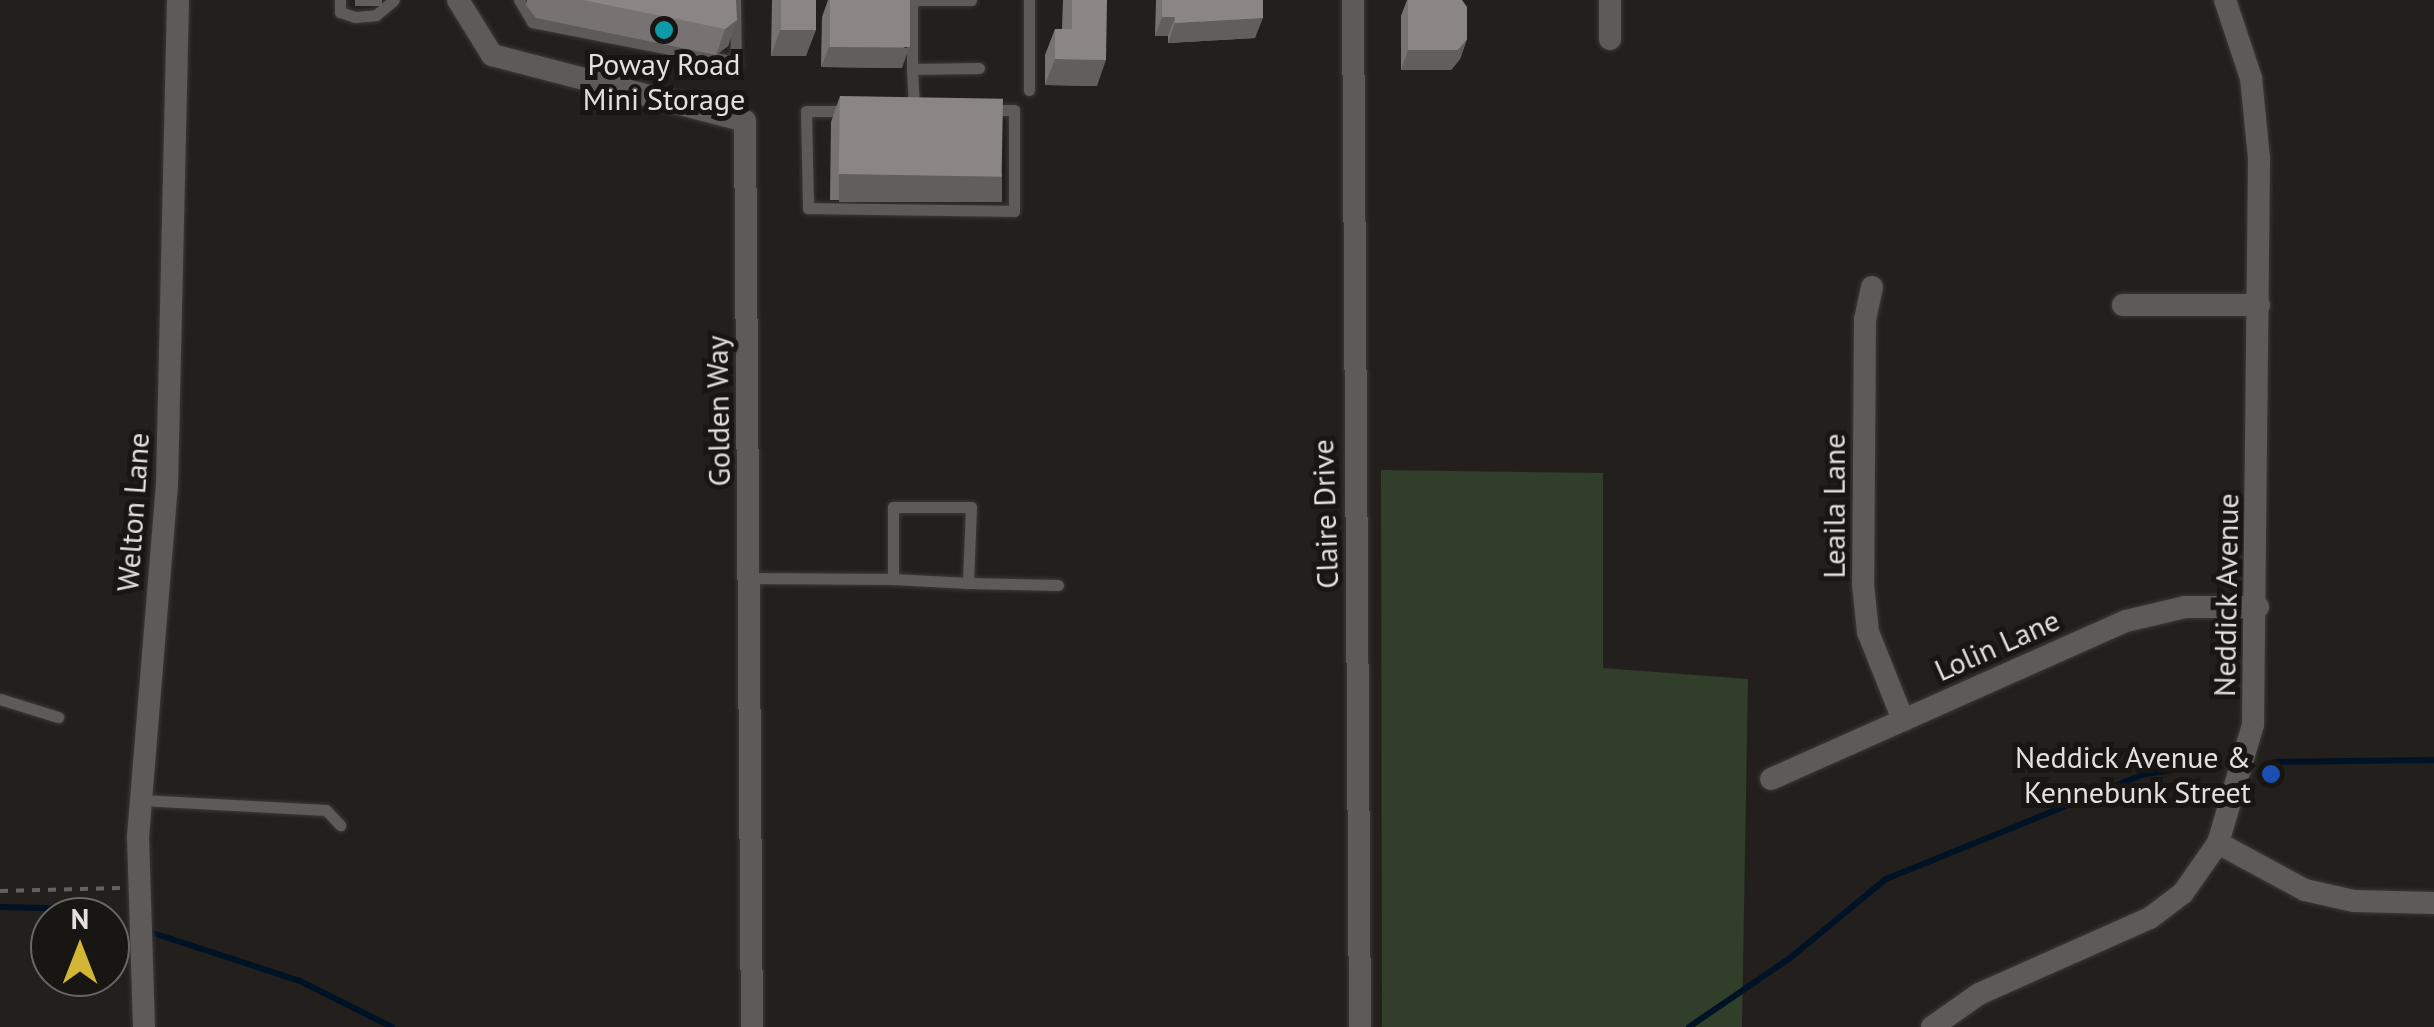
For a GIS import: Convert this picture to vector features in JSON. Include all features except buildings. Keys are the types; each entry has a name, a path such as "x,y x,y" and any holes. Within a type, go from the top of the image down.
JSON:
{"street":[{"name":"Welton Lane","path":"144,1027 139,888 142,800 167,485 178,0"},
{"name":"Golden Way","path":"458,0 492,55 745,121 752,1027"},
{"name":"Claire Drive","path":"1353,0 1360,1027"},
{"path":"1610,0 1610,39"},
{"name":"Neddick Avenue","path":"1932,1027 1979,994 2168,907 2218,844 2253,725 2258,607 2256,106 2225,0"},
{"name":"Leaila Lane","path":"1872,286 1865,319 1863,584 1868,632 1903,720"},
{"path":"2122,305 2258,305"},
{"name":"Lolin Lane","path":"1771,779 2126,621 2184,607 2258,607"},
{"path":"2218,844 2305,890 2354,901 2434,903"}],"lane":[{"path":"340,0 340,12 355,17 376,15 394,0"},
{"path":"519,0 532,22 736,65 735,0"},
{"path":"874,3 971,0"},
{"path":"1029,0 1029,90"},
{"path":"912,4 914,110"},
{"path":"912,69 979,68"},
{"path":"860,110 806,111 808,208 1014,211 1014,110 964,110"},
{"path":"896,110 931,110"},
{"path":"893,579 893,507 971,507 968,583"},
{"path":"750,578 1058,585"},
{"path":"0,699 58,717"},
{"path":"142,800 326,810 340,824"}],"path":[{"path":"0,892 139,888"}],"green space":[{"path":"1381,470 1603,473 1603,668 1748,679 1742,1027 1382,1027"}],"waterway":[{"path":"2275,762 2434,760"},
{"path":"1689,1027 1790,958 1886,879 2145,774 2208,765"},
{"path":"0,907 30,908"},
{"path":"153,933 300,981 392,1027"}],"place":[{"name":"Poway Road Mini Storage","path":"664,30"},
{"name":"Neddick Avenue & Kennebunk Street","path":"2271,774"}]}
